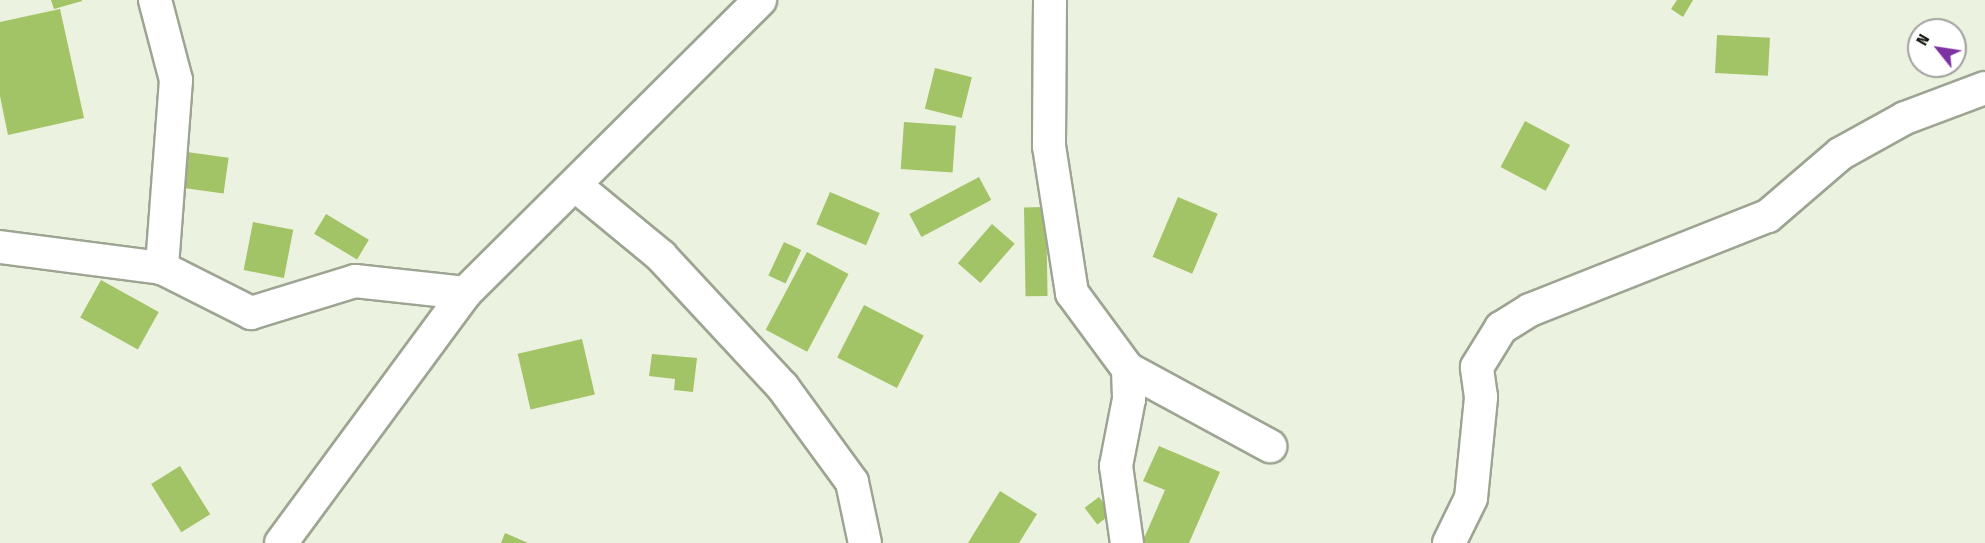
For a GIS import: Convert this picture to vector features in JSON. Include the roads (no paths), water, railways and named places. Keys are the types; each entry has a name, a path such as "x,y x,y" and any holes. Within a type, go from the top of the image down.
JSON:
{"street":[{"path":"155,0 176,80 162,268"},
{"path":"1050,0 1049,146 1072,293 1128,369 1270,446"},
{"path":"281,543 465,293 575,186 750,4"},
{"path":"1449,543 1472,498 1481,397 1477,367 1501,328 1530,310 1768,216 1840,154 1905,118 1985,88"},
{"path":"575,186 661,256 782,387 852,482 865,543"},
{"path":"0,247 162,268 251,313 355,281 465,293"},
{"path":"1127,543 1116,466 1129,399 1128,369"}]}
